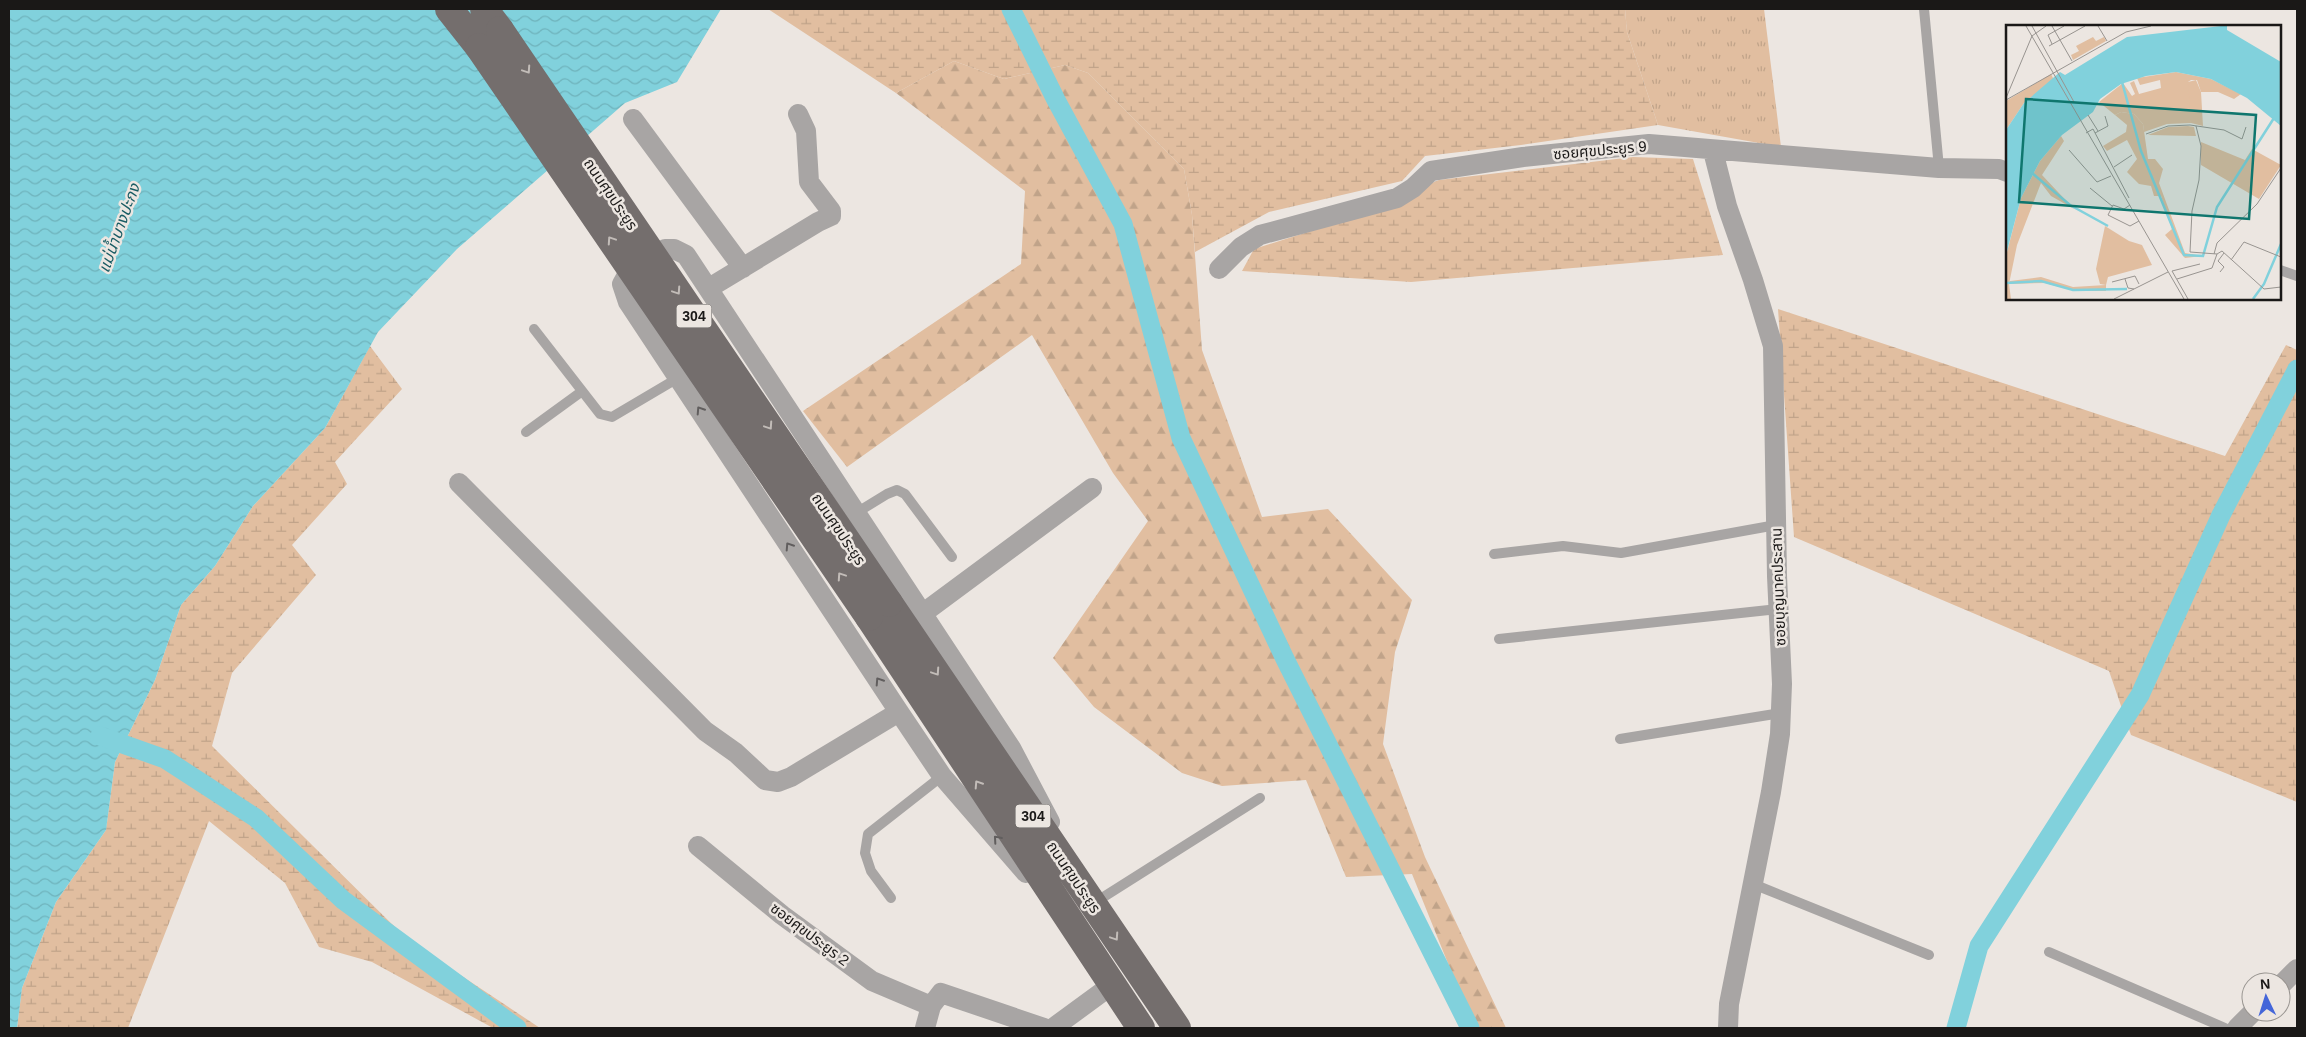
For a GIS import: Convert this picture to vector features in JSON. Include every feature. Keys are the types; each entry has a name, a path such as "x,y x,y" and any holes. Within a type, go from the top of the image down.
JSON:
{"main road":[{"name":"ถนนศุขประยูร","path":"449,9 479,47 879,610 1096,908 1177,1028"},
{"name":"ถนนศุขประยูร","path":"457,9 479,47"},
{"name":"ถนนศุขประยูร","path":"490,16 879,610 1074,930 1113,984 1141,1028"}],"street":[{"path":"709,288 831,216 831,211 809,182 806,131 798,114"},
{"path":"633,118 743,268"},
{"name":"ซอยศุขประยูร 9","path":"1219,269 1240,247 1260,235 1397,198 1413,188 1431,171 1523,157 1649,144 1713,151 1940,168 1999,169 2006,172"},
{"name":"ซอยบุญนาคประสาน","path":"1713,151 1726,206 1753,280 1773,346 1778,609 1782,684 1781,713 1771,792 1729,1004 1728,1028"},
{"path":"1074,930 942,776 628,302 622,284 627,275 665,249 674,249 686,255 1011,748 1096,908"},
{"path":"459,483 705,731 736,753 765,780 778,782 791,777 899,712"},
{"path":"922,614 1092,488"},
{"name":"ซอยศุขประยูร 2","path":"698,846 782,915 872,981 932,1006"},
{"path":"1053,1028 1113,984"},
{"path":"925,1028 932,1006 938,995 948,994 1044,1028"}],"lane":[{"path":"1924,9 1940,168"},
{"path":"2281,270 2297,276"},
{"path":"534,329 581,392 600,414 612,417 678,378"},
{"path":"526,432 581,392"},
{"path":"856,513 897,490 905,494 952,557"},
{"path":"1494,554 1563,546 1621,553 1776,525"},
{"path":"1499,639 1778,609"},
{"path":"1620,740 1781,713"},
{"path":"891,898 871,871 865,853 868,834 942,776"},
{"path":"1096,908 1260,798"},
{"path":"1753,884 1929,955"},
{"path":"2049,952 2225,1028"}],"green space":[{"path":"768,9 1625,9 1627,32 1658,125 1521,145 1425,156 1402,181 1269,212 1195,252 1192,215 1184,169 1088,73 1065,65 1004,79 954,61 896,93"},
{"path":"1625,9 1764,9 1781,147 1658,125 1627,32"},
{"path":"954,61 1004,79 1065,65 1088,73 1184,169 1192,215 1202,350 1262,517 1328,509 1412,600 1395,652 1383,744 1425,857 1506,1028 1474,1028 1412,874 1346,877 1306,780 1222,786 1182,773 1094,707 1053,658 1148,521 1113,473 1032,335 847,467 803,411 1021,264 1025,191 896,93"},
{"path":"1633,157 1693,159 1723,255 1411,282 1242,271 1254,249 1333,224 1439,180"},
{"path":"1778,309 2225,456 2286,345 2297,350 2297,802 2131,735 2109,671 1794,537"},
{"path":"370,346 402,389 335,462 347,484 292,545 316,575 232,673 212,746 409,941 540,1028 493,1028 372,962 319,947 285,883 209,821 128,1028 17,1028 22,988 56,902 106,830 115,762 155,680 181,605 215,566 253,506 325,428"}],"water":[{"name":"แม่น้ำบางปะกง","path":"9,9 721,9 677,82 625,103 457,249 378,332 325,428 253,506 215,566 181,605 155,680 115,762 106,830 56,902 22,988 17,1028 9,1028"}],"waterway":[{"path":"1011,9 1056,100 1123,224 1181,438 1285,659 1470,1028"},
{"path":"1956,1028 1979,946 2140,695 2221,515 2297,369"},
{"path":"100,736 165,759 256,818 343,900 517,1028"}]}
